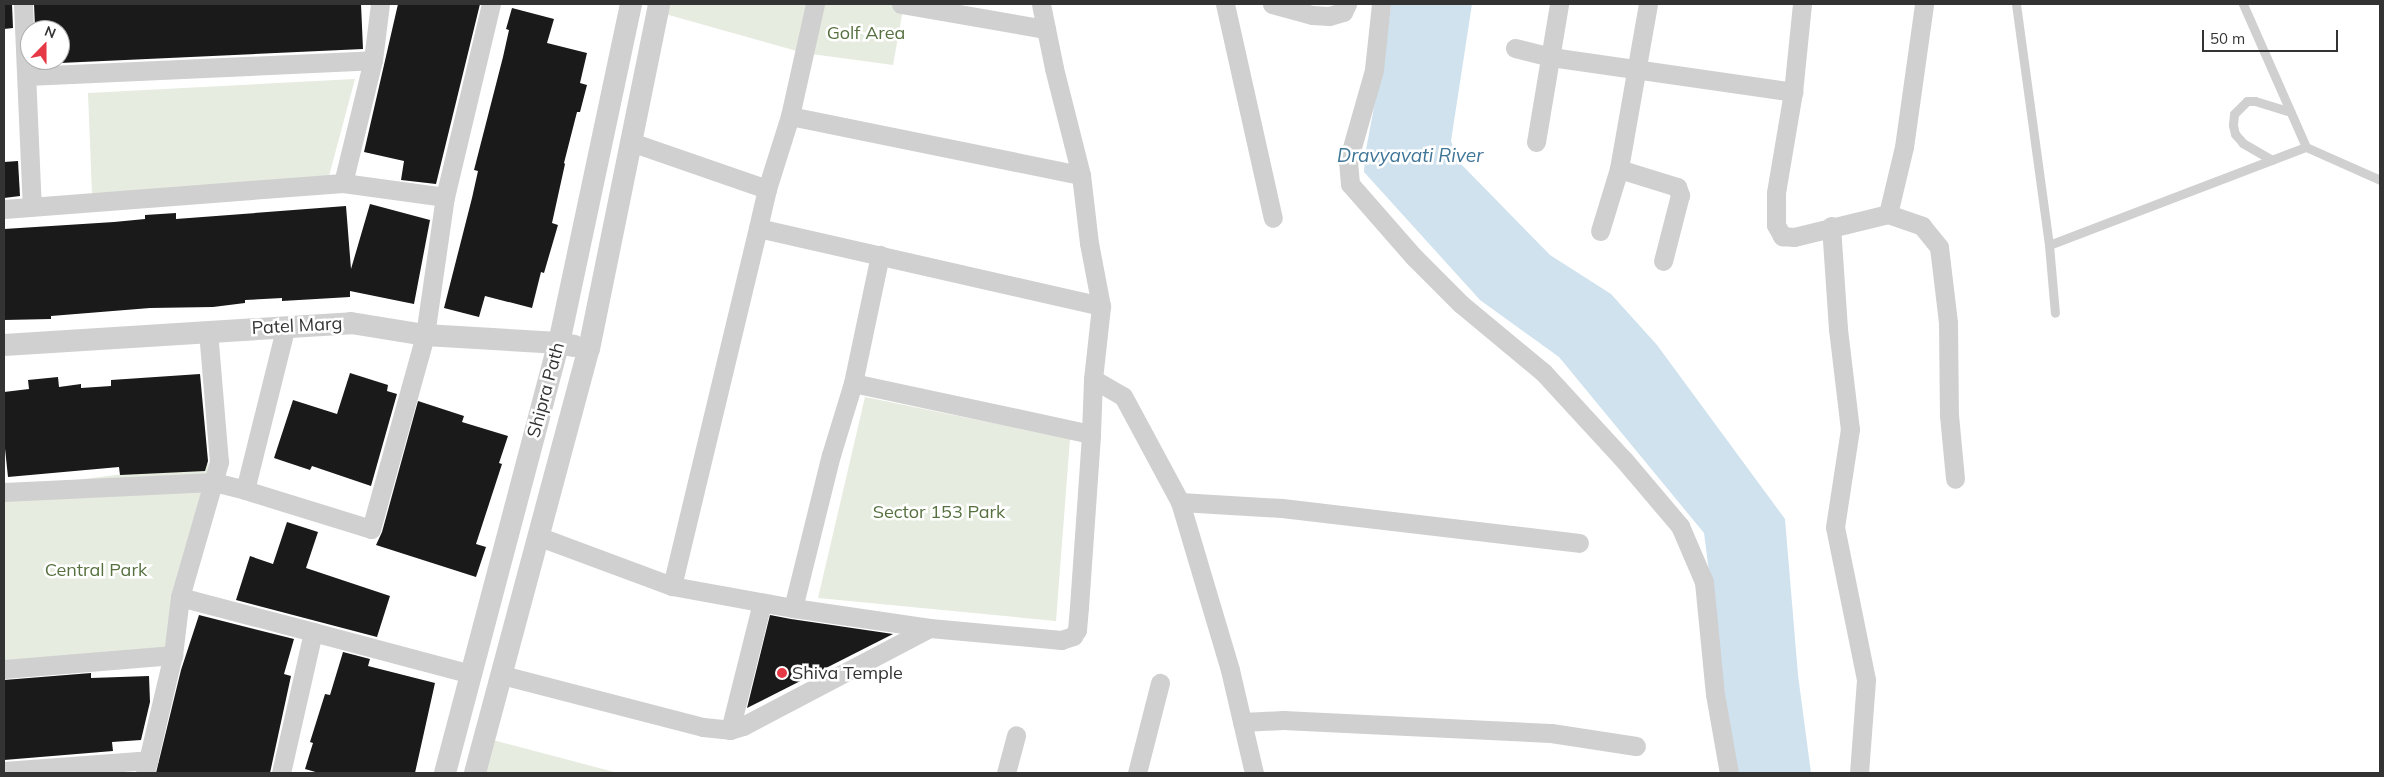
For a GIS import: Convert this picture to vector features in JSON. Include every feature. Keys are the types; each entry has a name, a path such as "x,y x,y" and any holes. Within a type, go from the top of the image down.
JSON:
{"street":[{"path":"23,4 32,207"},
{"path":"343,183 373,60 380,4"},
{"path":"4,490 214,482 246,490 371,529 425,335 445,197 491,4"},
{"name":"Shipra Path","path":"445,773 559,343 631,4"},
{"name":"Shipra Path","path":"475,773 590,349 660,4"},
{"path":"672,586 767,189 790,116 815,4"},
{"path":"901,4 1046,29"},
{"path":"540,537 672,586 762,603 930,628 1061,640 1073,636 1076,630 1079,607 1092,434 1093,379 1101,306 1089,243 1081,175 1041,4"},
{"path":"1225,4 1273,218"},
{"path":"1272,4 1312,15 1329,16 1343,12 1347,4"},
{"path":"1381,4 1374,70 1348,161 1350,184 1414,257 1461,304 1543,372 1624,460 1680,526 1704,582 1715,694 1729,773"},
{"path":"1536,142 1559,4"},
{"path":"1600,231 1619,169 1648,4"},
{"path":"1802,4 1793,92 1776,193 1776,225 1782,236 1794,237 1831,226 1888,214 1922,226 1939,247 1948,323 1949,415 1955,479"},
{"path":"1888,214 1904,147 1924,4"},
{"path":"1515,48 1551,57 1793,92"},
{"path":"27,76 373,60"},
{"path":"790,116 1081,175"},
{"path":"631,142 767,189"},
{"path":"1619,169 1677,187 1680,195 1663,261"},
{"path":"4,209 343,183 445,197"},
{"path":"1831,226 1838,330 1850,429 1835,527 1866,680 1859,773"},
{"path":"758,228 1101,306"},
{"path":"793,608 831,455 853,384 880,255"},
{"name":"Patel Marg","path":"4,345 351,323 425,335 559,343 590,349"},
{"path":"246,490 286,326"},
{"path":"4,771 147,766 172,655 180,597 219,462 208,331"},
{"path":"1093,379 1123,396 1180,502 1230,670 1254,773"},
{"path":"853,384 1092,434"},
{"path":"1180,502 1282,508 1579,543"},
{"path":"180,597 471,674"},
{"path":"730,730 762,603"},
{"path":"502,675 703,727 730,730 743,726 930,628"},
{"path":"281,773 313,632"},
{"path":"4,669 172,655"},
{"path":"1137,773 1160,683"},
{"path":"1242,722 1283,720 1551,733 1636,746"},
{"path":"1006,773 1016,735"}],"lane":[{"path":"2016,4 2049,245 2055,313"},
{"path":"2243,4 2306,147 2380,180"},
{"path":"2272,160 2243,143 2235,134 2232,125 2234,114 2239,106 2247,101 2255,100 2290,112"},
{"path":"2049,245 2306,147"}],"green space":[{"name":"Golf Area","path":"644,4 904,4 893,65 804,53 658,12"},
{"path":"355,79 329,176 92,194 88,93"},
{"name":"Sector 153 Park","path":"865,397 1070,439 1056,621 818,598"},
{"name":"Central Park","path":"219,462 173,655 4,669 4,489"},
{"path":"493,740 618,773 486,773"}],"water":[{"name":"Dravyavati River","path":"1391,4 1472,4 1451,141 1458,161 1550,255 1611,294 1657,345 1785,519 1798,675 1811,773 1735,773 1704,533 1559,357 1480,300 1364,172 1365,155 1387,38"}],"building":[{"path":"4,4 12,4 13,28 4,29"},
{"path":"34,4 361,4 363,49 70,63 70,20 35,20"},
{"path":"398,4 480,4 436,184 401,180 404,161 364,152"},
{"path":"512,8 554,19 547,43 587,53 580,83 587,85 580,112 577,112 564,163 552,223 558,225 544,273 541,272 532,308 485,296 479,317 444,308 472,198 478,171 474,170 503,57 509,30 506,29"},
{"path":"18,161 20,196 4,198 4,162"},
{"path":"370,204 430,220 414,304 350,291 350,297 282,301 282,298 245,300 245,303 213,307 150,308 51,316 51,319 4,320 4,229 145,219 145,215 176,213 176,219 346,206 351,269"},
{"path":"350,373 388,385 387,391 397,394 371,486 312,466 310,470 274,458 293,400 337,414"},
{"path":"200,374 208,461 205,471 120,475 119,467 8,477 4,439 4,392 29,389 28,380 58,377 59,387 81,384 81,388 111,386 111,380"},
{"path":"418,401 464,416 462,422 508,436 499,463 502,464 476,544 486,547 476,577 376,545 382,532"},
{"path":"287,522 318,532 306,568 390,596 377,637 236,600 250,556 273,564"},
{"path":"199,615 294,639 284,674 291,676 270,773 156,773 181,670"},
{"name":"Shiva Temple","path":"770,615 791,619 893,634 747,708"},
{"path":"343,652 370,659 368,666 435,683 415,773 319,773 305,769 313,743 310,742 325,694 330,695"},
{"path":"91,673 91,678 149,676 150,702 141,740 112,742 113,751 4,760 4,680"}],"place":[{"name":"Shiva Temple","path":"782,673"}]}
